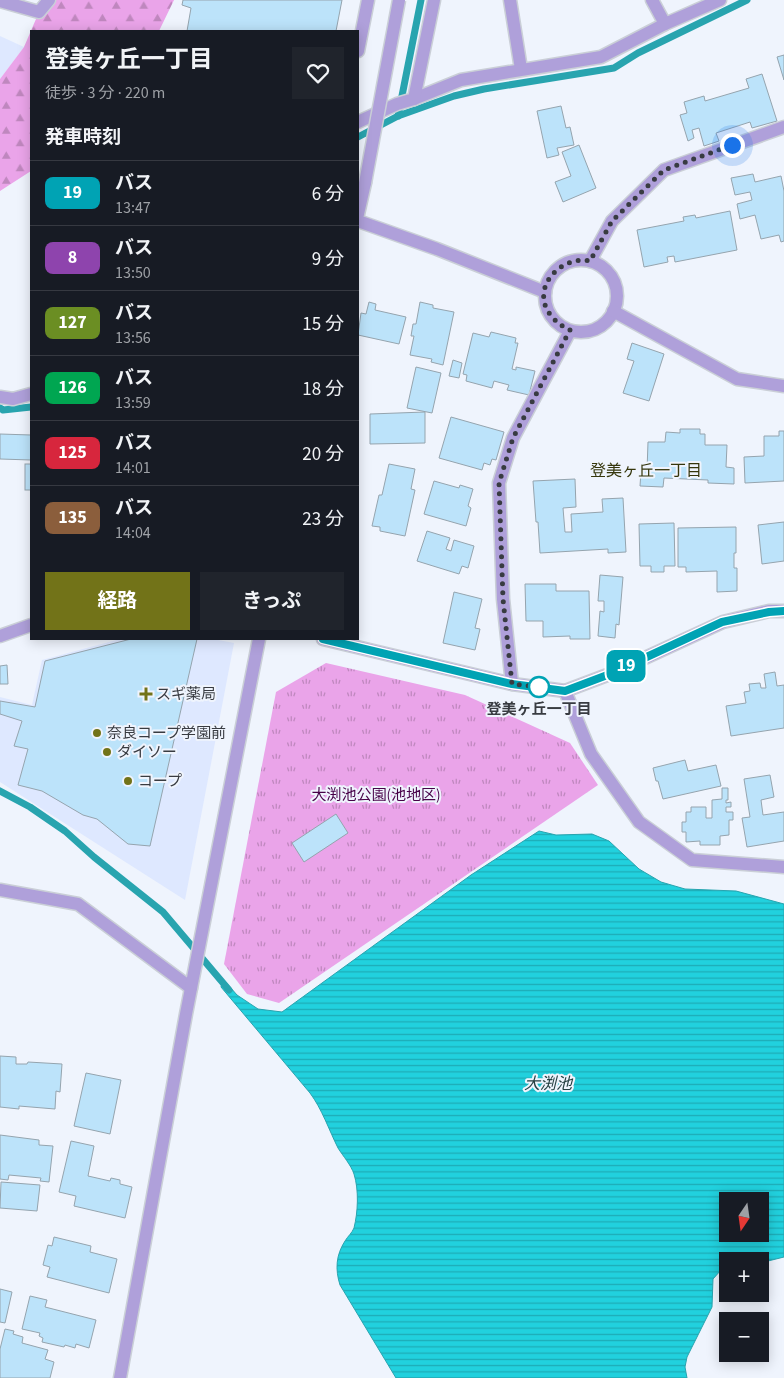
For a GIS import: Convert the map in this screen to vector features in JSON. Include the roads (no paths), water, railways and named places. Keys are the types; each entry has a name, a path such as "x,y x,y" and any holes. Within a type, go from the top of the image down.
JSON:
{"street":[{"path":"0,1 39,12 49,0"},
{"path":"359,46 368,0"},
{"path":"359,210 399,0"},
{"path":"406,101 434,0"},
{"path":"510,0 521,69"},
{"path":"652,0 664,24"},
{"path":"359,122 461,80 601,57 664,24 720,0"},
{"path":"590,261 612,221 664,170 784,127"},
{"path":"359,221 437,249 545,292"},
{"path":"572,261 590,261 606,271 614,281 617,293 616,306 610,317 601,326 587,332 570,330 559,324 548,312 544,299 545,292 551,275 560,266 572,261"},
{"path":"613,310 738,379 784,386"},
{"path":"512,684 503,599 499,483 513,438 570,330"},
{"path":"0,397 13,399 30,394"},
{"path":"327,640 512,684 565,691 610,674 722,622 769,612 784,611"},
{"path":"0,636 30,625"},
{"path":"120,1378 186,1014 259,640"},
{"path":"565,691 591,754 639,822 692,860 784,867"},
{"path":"0,890 78,904 191,988"}],"water":[{"name":"大渕池","path":"539,831 556,835 592,834 609,841 639,869 661,882 685,889 736,891 784,904 784,1257 769,1261 769,1252 719,1252 719,1272 713,1279 712,1307 687,1357 685,1367 687,1378 396,1378 340,1285 337,1273 338,1257 342,1246 354,1228 357,1194 354,1174 338,1148 322,1113 310,1093 221,987 223,979 237,995 258,1009 282,1012 471,875"}],"waterway":[{"path":"398,116 421,0"},
{"path":"359,136 398,116 454,96 484,89 614,68 638,53 747,0"},
{"path":"0,408 3,410 30,407"},
{"path":"0,791 30,807 65,831 94,857 163,912 229,990"}],"place":[{"name":"登美ヶ丘一丁目","path":"539,687"},
{"name":"スギ薬局","path":"146,694"},
{"name":"奈良コープ学園前","path":"97,733"},
{"name":"ダイソー","path":"107,752"},
{"name":"コープ","path":"128,781"}],"district":[{"name":"登美ヶ丘一丁目","path":"646,470"}],"park label":[{"name":"大渕池公園(池地区)","path":"376,795"}]}
